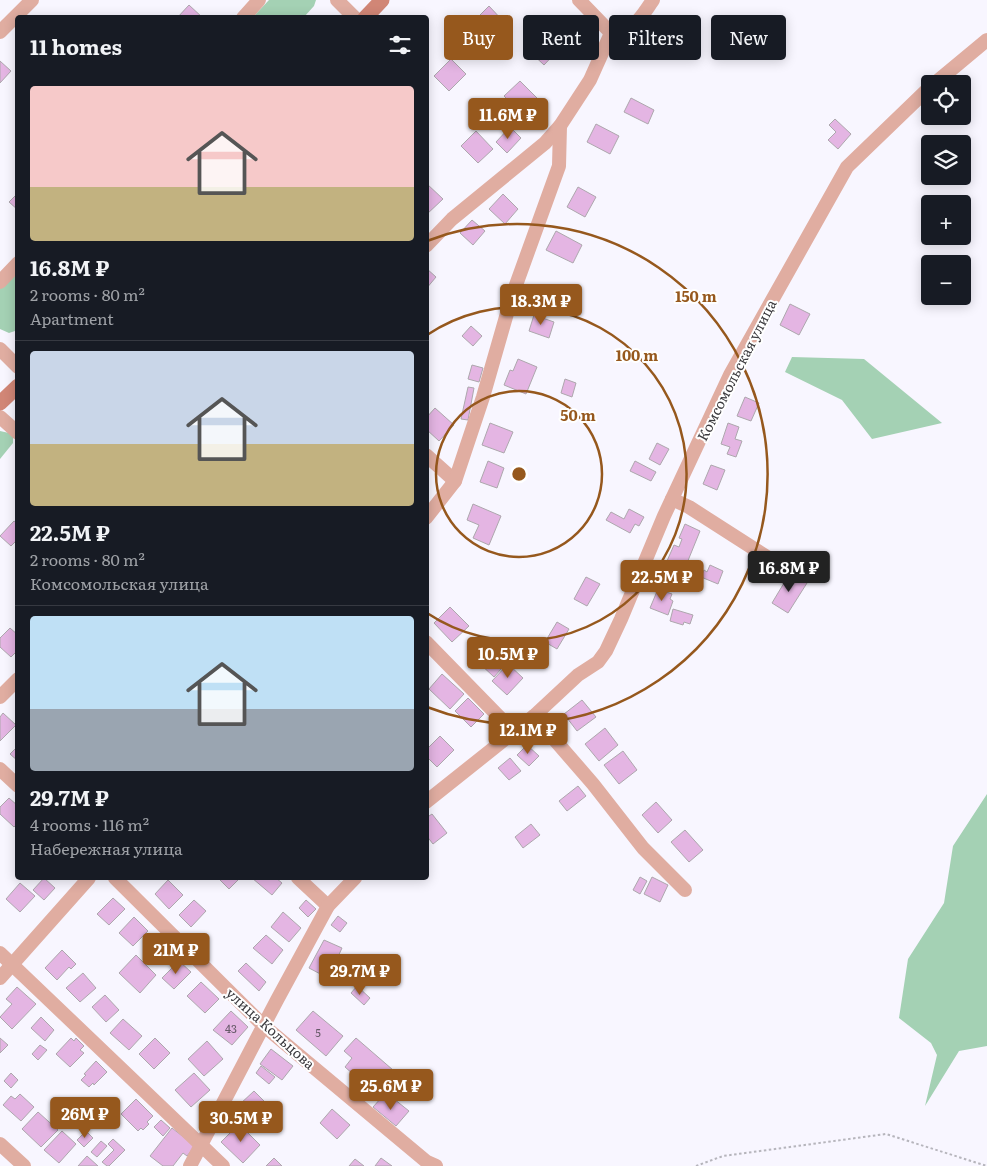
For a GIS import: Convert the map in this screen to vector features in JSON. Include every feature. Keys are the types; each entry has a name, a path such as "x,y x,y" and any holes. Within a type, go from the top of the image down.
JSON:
{"main road":[{"path":"368,15 382,0"},
{"path":"0,404 15,389"}],"street":[{"path":"17,15 32,0"},
{"path":"246,15 259,0"},
{"path":"336,0 352,15"},
{"path":"579,0 609,31"},
{"path":"643,15 653,0"},
{"path":"0,32 15,17"},
{"path":"429,243 452,219 546,143 560,126 590,80 609,37"},
{"path":"945,75 987,40"},
{"name":"Комсомольская улица","path":"429,800 534,716 578,675 598,662 606,651 672,499 730,375 847,166 921,96"},
{"path":"429,514 455,481 483,397 512,296 559,166 560,126"},
{"path":"0,282 15,266"},
{"path":"0,350 15,364"},
{"path":"0,417 15,430"},
{"path":"429,458 455,481"},
{"path":"672,499 689,507 781,566"},
{"path":"429,645 514,732"},
{"path":"0,697 15,682"},
{"path":"534,716 593,784 643,848 685,890"},
{"path":"0,769 15,783"},
{"path":"0,978 87,880"},
{"name":"улица Кольцова","path":"117,880 264,1026 428,1162 436,1166"},
{"path":"300,880 328,906"},
{"path":"190,1166 328,906 353,880"},
{"path":"0,953 222,1166"},
{"path":"0,1144 24,1166"}],"path":[{"path":"696,1166 723,1156 886,1134 987,1166"}],"green space":[{"path":"269,0 316,0 314,6 306,15 255,15"},
{"path":"15,272 15,331 9,333 0,329 0,288"},
{"path":"792,357 864,359 942,423 872,439 842,400 785,372"},
{"path":"0,431 9,433 13,437 13,443 0,459"},
{"path":"987,794 987,1046 959,1051 925,1106 937,1055 931,1043 899,1018 908,959 944,903 953,846"}],"building":[{"path":"189,5 200,15 180,15"},
{"path":"489,6 497,15 480,15"},
{"path":"450,60 466,74 449,91 434,76"},
{"path":"539,60 549,60 544,65"},
{"path":"0,61 11,71 0,83"},
{"path":"520,81 537,98 521,113 504,96"},
{"path":"631,98 654,110 648,124 624,112"},
{"path":"835,119 851,134 838,149 828,140 836,132 829,125"},
{"path":"596,124 619,136 610,154 587,142"},
{"path":"510,127 521,138 507,153 496,142"},
{"path":"476,131 493,149 478,163 461,146"},
{"path":"429,186 443,199 429,212"},
{"path":"578,187 596,197 585,217 567,207"},
{"path":"503,194 518,209 505,224 489,209"},
{"path":"15,196 15,207 9,202"},
{"path":"472,220 485,231 473,245 460,233"},
{"path":"556,231 582,245 573,263 546,250"},
{"path":"429,271 436,277 429,285"},
{"path":"790,304 810,314 799,335 780,325"},
{"path":"534,315 554,322 549,338 529,331"},
{"path":"471,326 482,336 473,346 462,336"},
{"path":"518,359 537,367 526,394 504,385 510,370 513,371"},
{"path":"472,365 483,368 479,382 468,379"},
{"path":"565,379 576,383 572,397 561,393"},
{"path":"468,387 474,388 468,420 461,419"},
{"path":"745,397 759,403 751,421 737,416"},
{"path":"435,408 454,425 439,441 429,432 429,415"},
{"path":"490,423 513,432 504,453 482,445"},
{"path":"728,423 739,427 735,439 742,441 736,457 727,454 730,447 721,444"},
{"path":"657,443 669,449 660,465 649,459"},
{"path":"488,461 504,468 497,488 480,482"},
{"path":"635,461 656,472 651,481 630,471"},
{"path":"711,465 725,470 717,490 703,484"},
{"path":"473,504 501,516 489,545 473,538 479,525 467,520"},
{"path":"629,509 644,517 639,526 635,524 630,533 606,520 611,512 624,519"},
{"path":"15,522 15,542 11,546 0,536"},
{"path":"685,524 700,531 685,568 667,561 674,545 679,547 682,539 679,538"},
{"path":"710,565 723,571 718,584 701,577 704,570 707,572"},
{"path":"790,573 807,583 788,613 772,603"},
{"path":"586,577 600,584 587,606 574,599"},
{"path":"658,589 672,594 670,599 673,601 668,615 650,608"},
{"path":"450,607 469,626 452,642 434,623"},
{"path":"673,609 693,615 690,624 684,622 683,625 670,621"},
{"path":"557,622 569,629 557,649 545,642"},
{"path":"10,628 15,632 15,653 11,657 0,647 0,638"},
{"path":"493,645 509,660 494,677 478,662"},
{"path":"508,664 523,678 507,695 492,681"},
{"path":"442,674 464,694 450,709 429,689"},
{"path":"468,698 484,714 471,727 455,711"},
{"path":"582,700 596,717 577,731 564,714"},
{"path":"3,713 15,726 0,741 0,717"},
{"path":"605,728 618,745 599,761 585,744"},
{"path":"440,736 454,750 437,767 429,759 429,747"},
{"path":"527,745 539,756 529,766 517,755"},
{"path":"15,749 15,758 10,754"},
{"path":"623,751 637,770 619,784 604,765"},
{"path":"510,758 521,771 509,780 498,768"},
{"path":"578,786 586,796 567,811 559,801"},
{"path":"9,798 15,803 14,827 0,814 0,807"},
{"path":"656,802 672,820 658,833 642,815"},
{"path":"432,814 447,833 433,844 429,839 429,816"},
{"path":"531,824 540,835 523,848 515,837"},
{"path":"685,830 703,850 689,862 671,842"},
{"path":"640,877 647,881 640,894 633,890"},
{"path":"652,877 668,885 660,902 644,894"},
{"path":"42,880 46,880 55,888 44,900 33,890"},
{"path":"168,880 183,895 169,909 155,894"},
{"path":"220,880 238,880 229,889"},
{"path":"254,880 278,880 282,883 272,895"},
{"path":"20,883 35,896 20,912 6,899"},
{"path":"113,898 125,909 109,925 97,914"},
{"path":"194,900 206,911 191,927 179,915"},
{"path":"306,900 316,909 308,917 299,908"},
{"path":"283,912 301,928 289,942 271,927"},
{"path":"338,916 347,923 340,932 331,925"},
{"path":"134,917 148,931 133,946 119,933"},
{"path":"266,935 283,950 272,964 253,948"},
{"path":"324,940 342,948 328,978 309,968"},
{"path":"62,950 76,964 71,969 69,967 57,980 45,968"},
{"path":"136,955 156,975 140,993 119,973"},
{"path":"179,961 191,972 174,989 162,978"},
{"path":"246,963 266,982 259,991 238,971"},
{"path":"83,973 96,988 80,1002 66,988"},
{"path":"201,982 219,999 205,1013 187,996"},
{"path":"357,986 370,998 364,1005 351,993"},
{"path":"17,987 36,1004 12,1029 0,1017 12,1004 6,999"},
{"path":"105,995 119,1010 106,1022 92,1007"},
{"path":"231,1011 248,1027 232,1045 213,1030"},
{"path":"313,1011 343,1036 326,1056 296,1030"},
{"path":"41,1017 54,1030 45,1041 31,1028"},
{"path":"123,1019 142,1036 129,1050 110,1033"},
{"path":"0,1038 8,1045 0,1053"},
{"path":"71,1038 74,1041 76,1038 84,1046 80,1050 84,1053 70,1067 56,1054"},
{"path":"155,1038 170,1053 154,1069 139,1054"},
{"path":"356,1038 393,1070 379,1086 367,1076 362,1082 345,1067 352,1058 344,1051"},
{"path":"207,1041 223,1059 204,1076 188,1059"},
{"path":"40,1045 47,1050 38,1060 32,1054"},
{"path":"271,1049 293,1066 282,1080 260,1064"},
{"path":"96,1061 107,1072 94,1085 93,1083 89,1087 81,1080"},
{"path":"261,1066 275,1077 269,1084 256,1073"},
{"path":"11,1073 18,1080 11,1088 4,1081"},
{"path":"194,1073 210,1090 191,1107 175,1090"},
{"path":"254,1091 273,1110 258,1125 239,1105"},
{"path":"20,1094 34,1107 21,1121 3,1105 11,1096 15,1099"},
{"path":"382,1097 390,1104 394,1099 409,1111 396,1126 373,1107"},
{"path":"136,1099 153,1116 143,1130 141,1128 138,1131 121,1114"},
{"path":"332,1109 350,1125 337,1139 320,1123"},
{"path":"38,1112 58,1130 41,1147 22,1129"},
{"path":"161,1120 170,1128 163,1136 154,1127"},
{"path":"239,1124 260,1145 243,1163 221,1142"},
{"path":"172,1128 195,1146 187,1156 183,1153 173,1166 163,1166 150,1156"},
{"path":"62,1131 76,1144 59,1163 44,1150"},
{"path":"86,1131 93,1138 84,1147 77,1140"},
{"path":"113,1139 125,1150 107,1166 102,1162 114,1150 108,1144"},
{"path":"101,1141 107,1146 97,1157 91,1152"},
{"path":"87,1156 98,1166 78,1166"},
{"path":"274,1158 282,1166 266,1166"},
{"path":"381,1158 392,1166 375,1166"},
{"path":"355,1159 364,1166 349,1166"}]}
